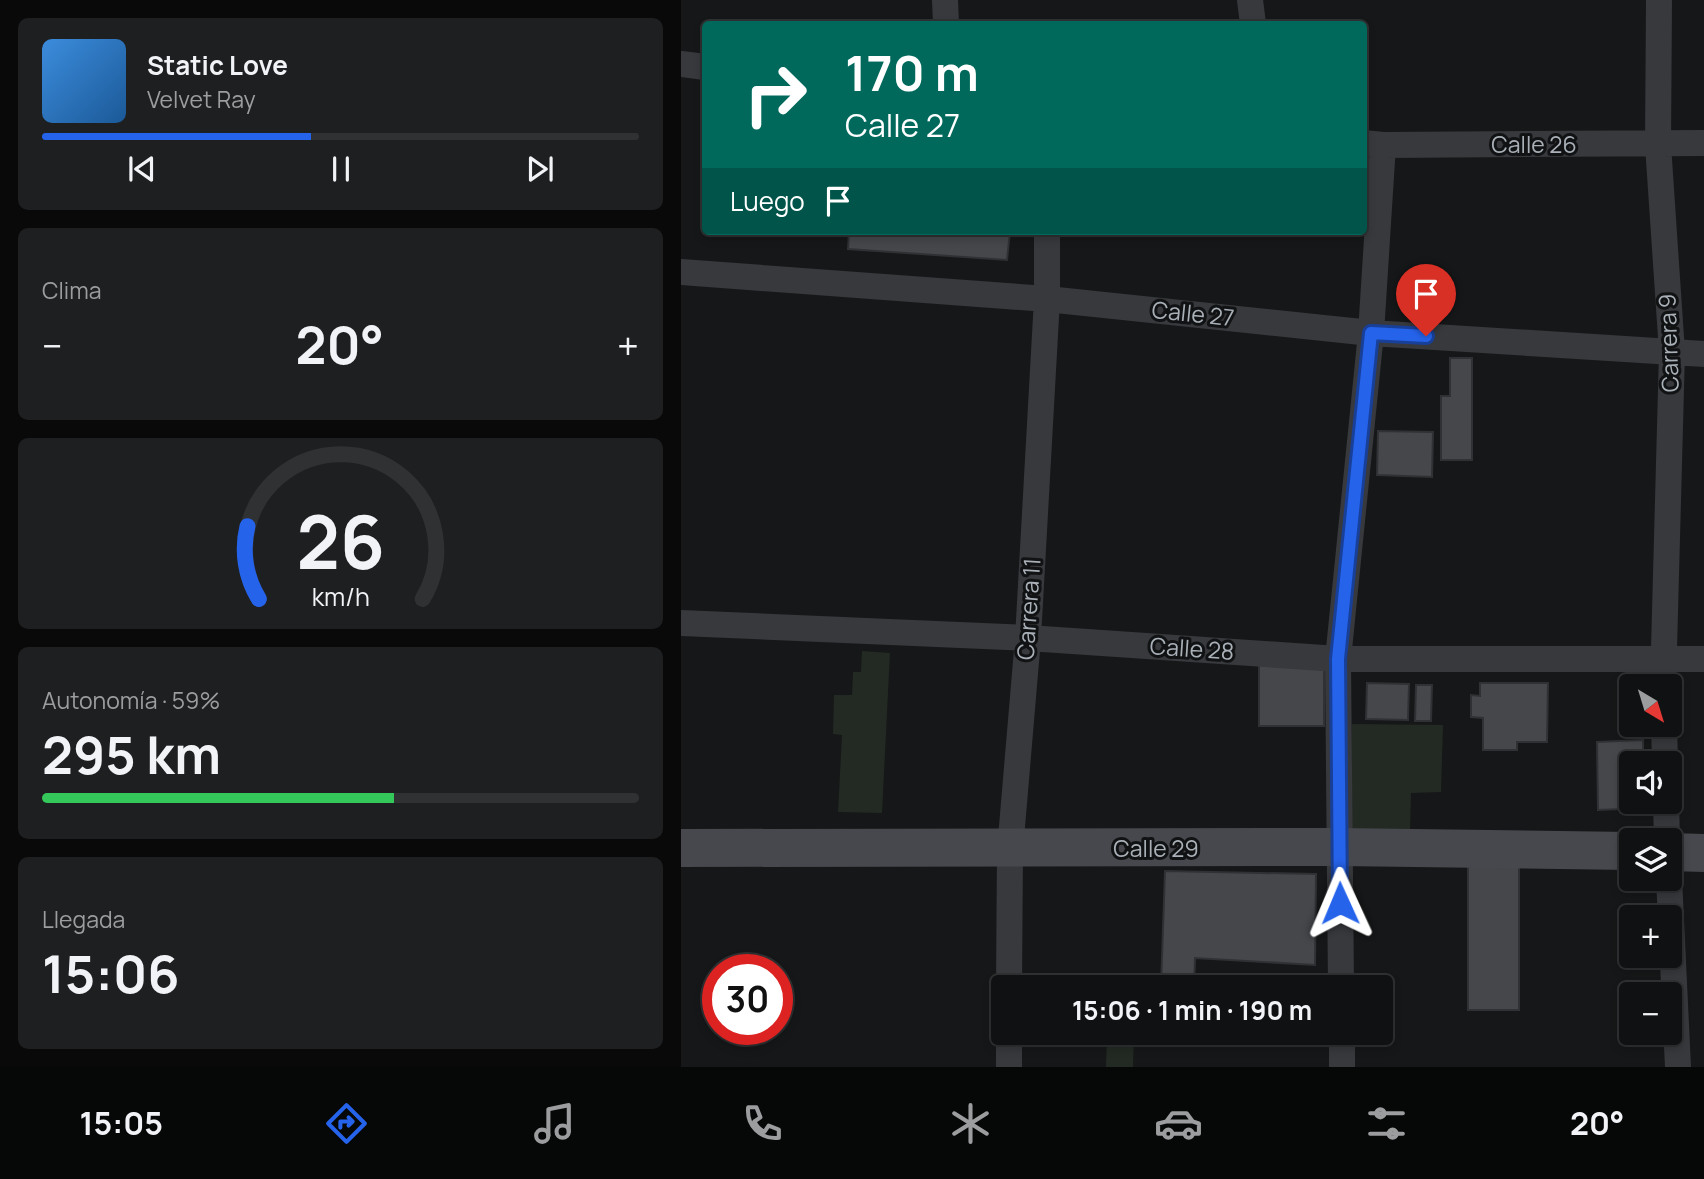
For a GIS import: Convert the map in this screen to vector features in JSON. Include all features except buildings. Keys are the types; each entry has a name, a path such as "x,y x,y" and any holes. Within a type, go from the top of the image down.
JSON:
{"street":[{"path":"945,0 946,21"},
{"path":"1250,0 1253,21"},
{"name":"Carrera 9","path":"1659,0 1658,145 1672,352 1663,674"},
{"path":"681,64 702,67"},
{"name":"Calle 26","path":"1373,144 1704,143"},
{"path":"1341,975 1338,659 1371,333 1373,144"},
{"name":"Carrera 11","path":"1009,975 1010,850 1028,638 1047,299 1047,235"},
{"name":"Calle 27","path":"681,272 1047,299 1371,333 1704,354"},
{"name":"Calle 28","path":"681,623 1028,638 1338,659 1704,660"},
{"name":"Calle 29","path":"681,848 1010,850 1339,847 1619,851"},
{"path":"1682,852 1704,853"},
{"path":"1670,891 1678,1067"},
{"path":"1009,1045 1009,1067"},
{"path":"1342,1045 1342,1067"}],"shaded area":[{"path":"862,651 890,653 882,813 838,812 842,735 833,734 834,695 852,695 853,672 861,672"},
{"path":"1352,724 1443,725 1441,792 1411,793 1410,831 1350,831"},
{"path":"1107,1045 1134,1045 1133,1067 1106,1067"}],"route":[{"path":"1340,903 1338,659 1371,333 1426,336"}]}
